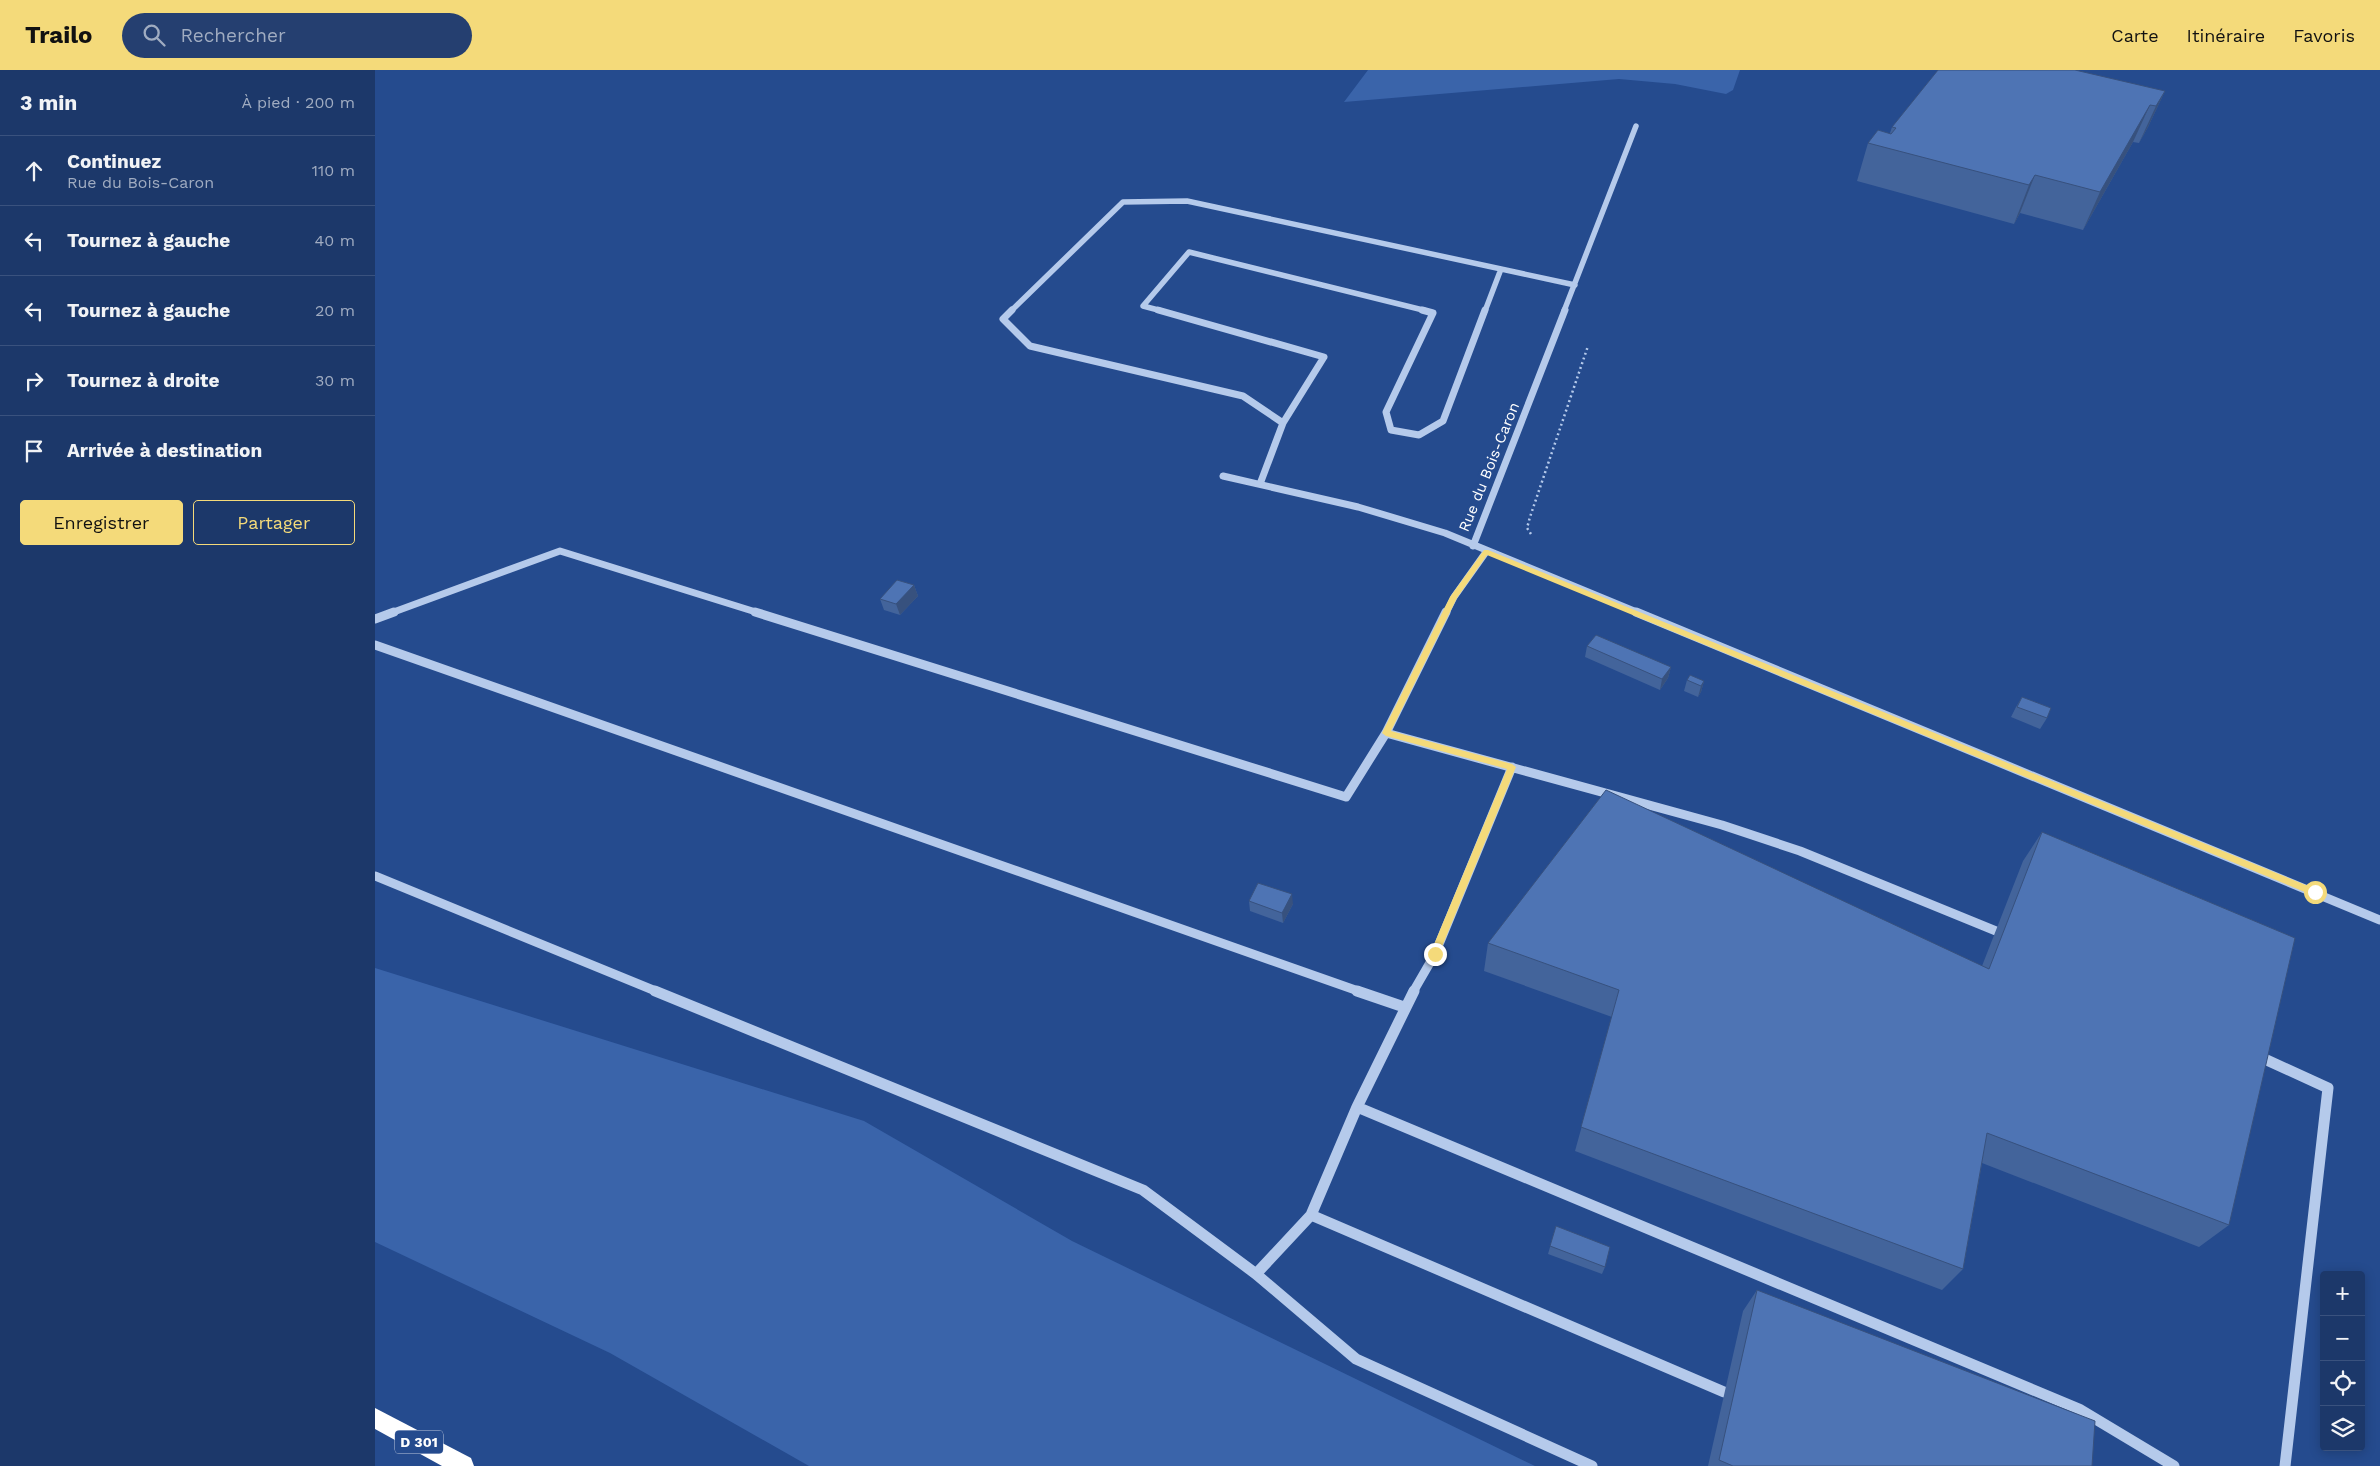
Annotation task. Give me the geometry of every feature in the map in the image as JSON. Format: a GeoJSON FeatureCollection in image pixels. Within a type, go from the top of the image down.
{"type":"FeatureCollection","features":[{"type":"Feature","properties":{"kind":"highway","name":"D 301"},"geometry":{"type":"LineString","coordinates":[[375,1418],[463,1466]]}},
{"type":"Feature","properties":{"kind":"street","name":"Rue du Bois-Caron"},"geometry":{"type":"LineString","coordinates":[[1636,126],[1473,546],[2380,920]]}},
{"type":"Feature","properties":{"kind":"street"},"geometry":{"type":"LineString","coordinates":[[1283,423],[1243,396],[1030,346],[1003,319],[1123,202],[1187,201],[1575,285]]}},
{"type":"Feature","properties":{"kind":"street"},"geometry":{"type":"LineString","coordinates":[[1260,484],[1283,423],[1324,357],[1143,306],[1189,252],[1433,313],[1386,412],[1391,430],[1419,435],[1443,421],[1501,269]]}},
{"type":"Feature","properties":{"kind":"street"},"geometry":{"type":"LineString","coordinates":[[1223,476],[1399,518],[1445,533],[1473,546]]}},
{"type":"Feature","properties":{"kind":"street"},"geometry":{"type":"LineString","coordinates":[[375,619],[561,550],[1346,797],[1386,733],[1454,597],[1486,552]]}},
{"type":"Feature","properties":{"kind":"street"},"geometry":{"type":"LineString","coordinates":[[375,645],[1404,1007]]}},
{"type":"Feature","properties":{"kind":"street"},"geometry":{"type":"LineString","coordinates":[[1386,733],[1723,825],[1800,851],[1996,931]]}},
{"type":"Feature","properties":{"kind":"street"},"geometry":{"type":"LineString","coordinates":[[1256,1274],[1311,1215],[1357,1107],[1404,1007],[1435,954],[1512,767]]}},
{"type":"Feature","properties":{"kind":"street"},"geometry":{"type":"LineString","coordinates":[[375,876],[1143,1190],[1256,1274],[1356,1359],[1592,1466]]}},
{"type":"Feature","properties":{"kind":"street"},"geometry":{"type":"LineString","coordinates":[[2285,1466],[2328,1088]]}},
{"type":"Feature","properties":{"kind":"street"},"geometry":{"type":"LineString","coordinates":[[1357,1107],[2079,1409],[2174,1466]]}},
{"type":"Feature","properties":{"kind":"street"},"geometry":{"type":"LineString","coordinates":[[1311,1215],[1724,1392]]}},
{"type":"Feature","properties":{"kind":"lane"},"geometry":{"type":"LineString","coordinates":[[2246,1051],[2328,1088]]}},
{"type":"Feature","properties":{"kind":"shaded area"},"geometry":{"type":"Polygon","coordinates":[[[1368,70],[1740,70],[1733,90],[1726,94],[1675,84],[1619,79],[1344,102],[1368,70]]]}},
{"type":"Feature","properties":{"kind":"shaded area"},"geometry":{"type":"Polygon","coordinates":[[[375,968],[864,1121],[1072,1241],[1535,1466],[809,1466],[610,1353],[375,1242],[375,968]]]}},
{"type":"Feature","properties":{"kind":"building"},"geometry":{"type":"Polygon","coordinates":[[[1938,70],[2075,70],[2165,91],[2156,106],[2150,105],[2100,192],[2035,175],[2029,185],[1868,143],[1878,130],[1891,134],[1896,128],[1892,127],[1938,70]]]}},
{"type":"Feature","properties":{"kind":"building"},"geometry":{"type":"Polygon","coordinates":[[[897,580],[914,585],[896,604],[880,599],[897,580]]]}},
{"type":"Feature","properties":{"kind":"building"},"geometry":{"type":"Polygon","coordinates":[[[1596,635],[1671,667],[1662,679],[1587,646],[1596,635]]]}},
{"type":"Feature","properties":{"kind":"building"},"geometry":{"type":"Polygon","coordinates":[[[1690,675],[1704,681],[1701,686],[1687,680],[1690,675]]]}},
{"type":"Feature","properties":{"kind":"building"},"geometry":{"type":"Polygon","coordinates":[[[2022,697],[2051,708],[2047,718],[2017,707],[2022,697]]]}},
{"type":"Feature","properties":{"kind":"building"},"geometry":{"type":"Polygon","coordinates":[[[1606,790],[1989,969],[2042,832],[2295,938],[2229,1225],[1987,1133],[1963,1269],[1581,1127],[1619,990],[1488,943],[1606,790]]]}},
{"type":"Feature","properties":{"kind":"building"},"geometry":{"type":"Polygon","coordinates":[[[1258,883],[1292,894],[1282,913],[1249,901],[1258,883]]]}},
{"type":"Feature","properties":{"kind":"building"},"geometry":{"type":"Polygon","coordinates":[[[1556,1226],[1610,1247],[1605,1267],[1550,1246],[1556,1226]]]}},
{"type":"Feature","properties":{"kind":"building"},"geometry":{"type":"Polygon","coordinates":[[[1757,1290],[2095,1421],[2092,1466],[1733,1466],[1719,1460],[1757,1290]]]}},
{"type":"Feature","properties":{"kind":"route"},"geometry":{"type":"LineString","coordinates":[[1435,954],[1512,767],[1386,733],[1454,597],[1486,552],[2315,892]]}}]}
